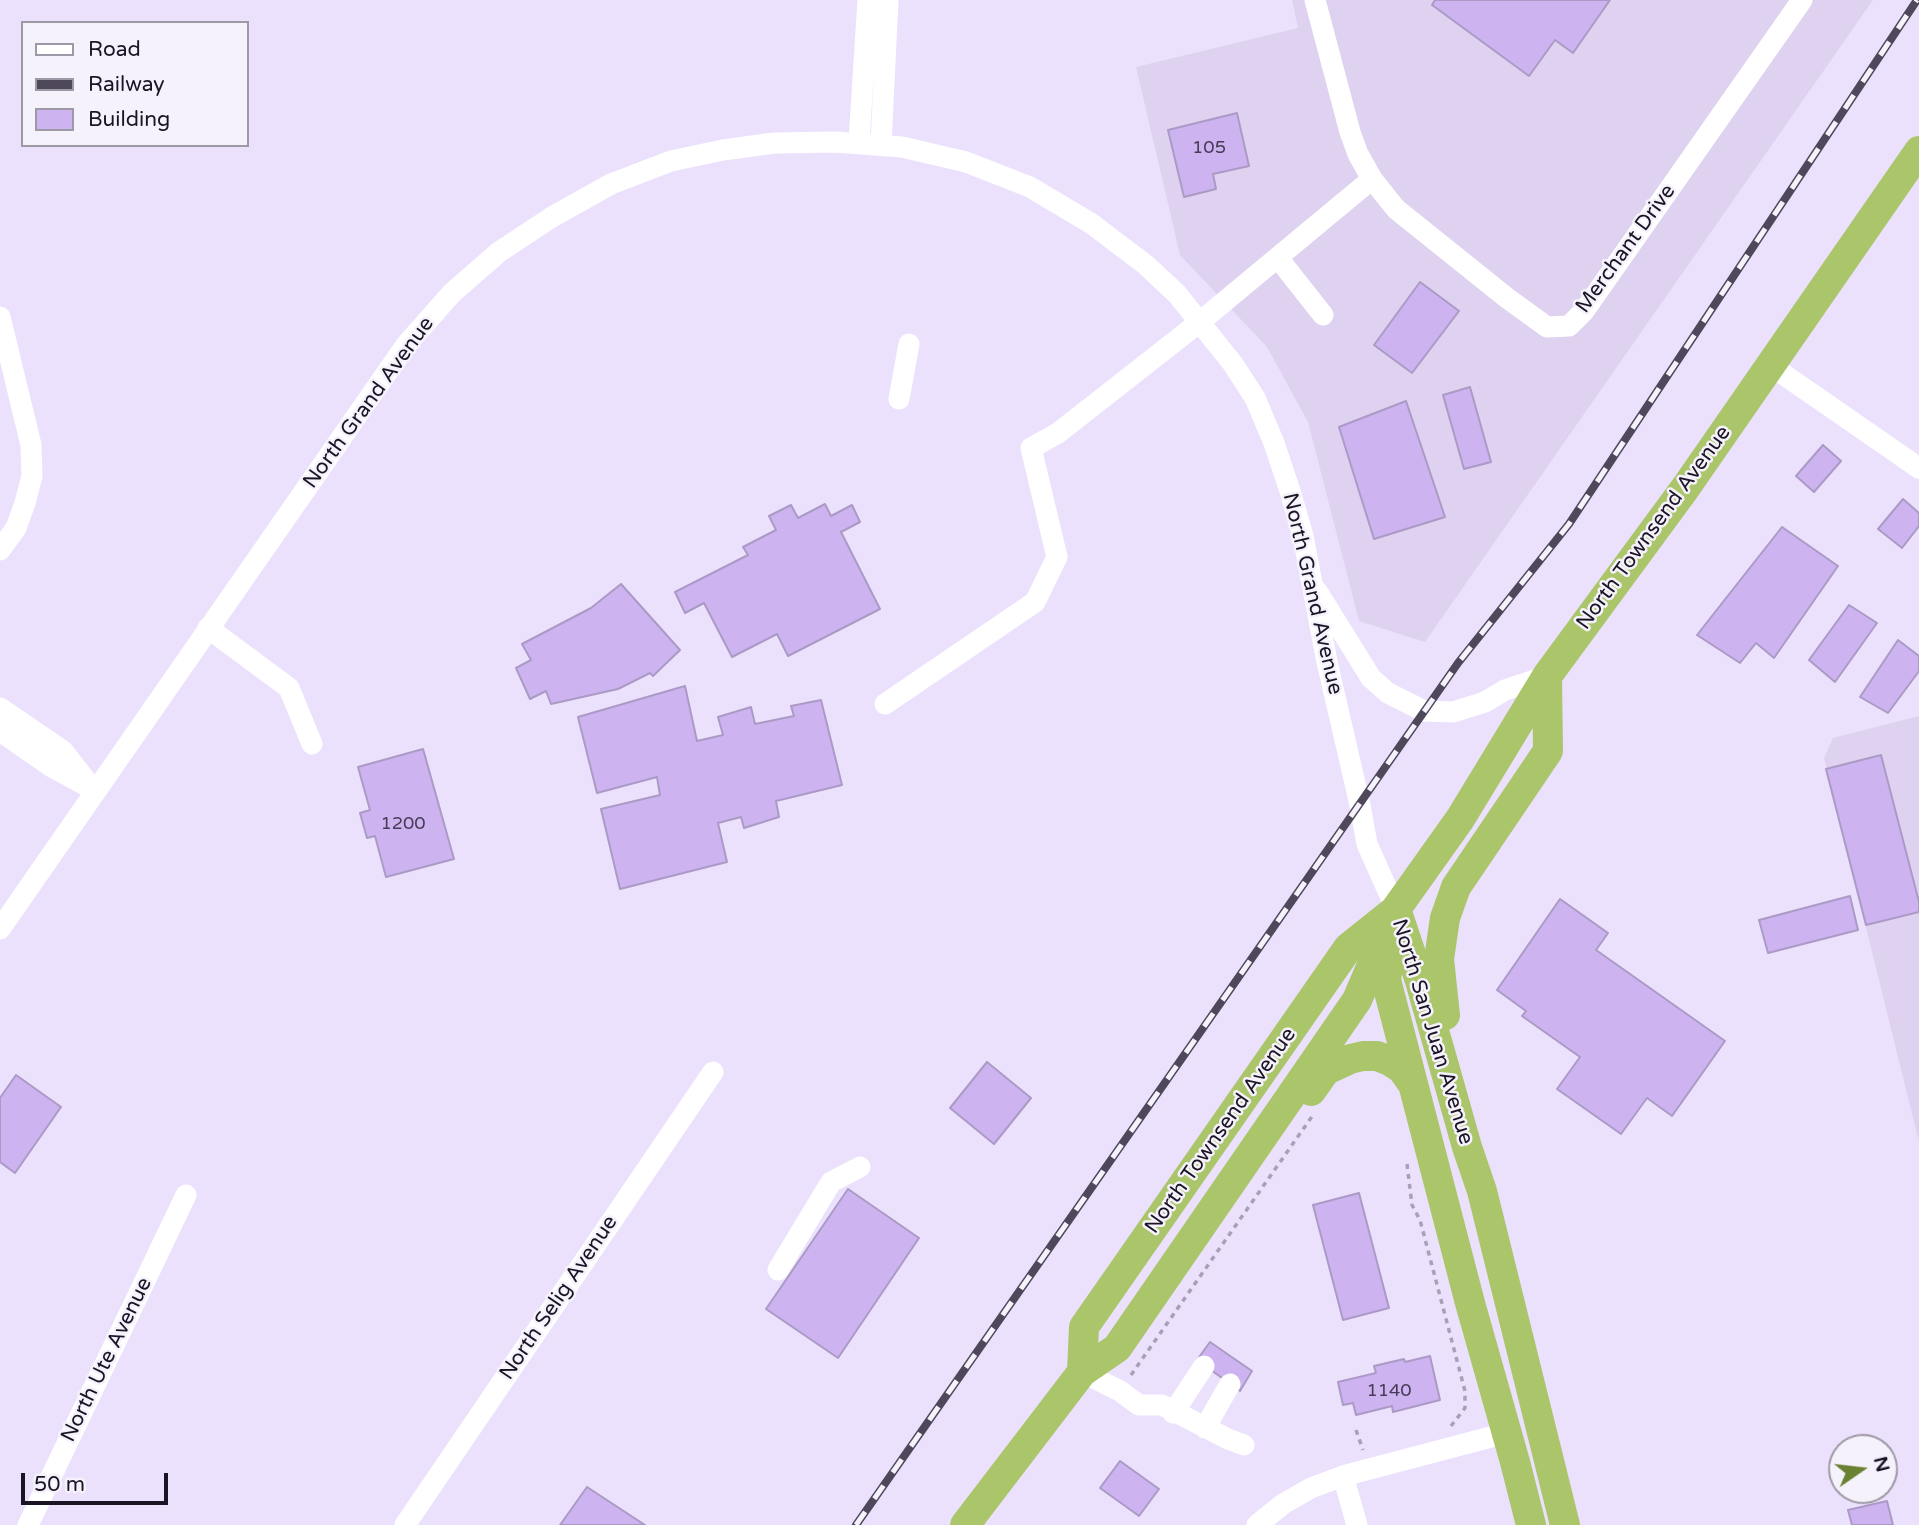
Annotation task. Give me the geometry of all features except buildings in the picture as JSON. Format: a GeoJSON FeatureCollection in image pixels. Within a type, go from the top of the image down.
{"type":"FeatureCollection","features":[{"type":"Feature","properties":{"kind":"highway","name":"North Townsend Avenue"},"geometry":{"type":"LineString","coordinates":[[965,1525],[1082,1372],[1117,1348],[1357,1000],[1395,909],[1460,818],[1547,676],[1686,487],[1919,152]]}},
{"type":"Feature","properties":{"kind":"highway"},"geometry":{"type":"LineString","coordinates":[[1482,1191],[1476,1144],[1440,984],[1439,959],[1444,918],[1456,887],[1548,751],[1547,676]]}},
{"type":"Feature","properties":{"kind":"highway","name":"North Townsend Avenue"},"geometry":{"type":"LineString","coordinates":[[1082,1372],[1084,1327],[1348,948],[1395,909]]}},
{"type":"Feature","properties":{"kind":"highway","name":"North San Juan Avenue"},"geometry":{"type":"LineString","coordinates":[[1395,909],[1386,980],[1469,1303],[1531,1525]]}},
{"type":"Feature","properties":{"kind":"highway","name":"North San Juan Avenue"},"geometry":{"type":"LineString","coordinates":[[1395,909],[1420,981],[1466,1147],[1482,1191],[1565,1525]]}},
{"type":"Feature","properties":{"kind":"highway"},"geometry":{"type":"LineString","coordinates":[[1209,1215],[1239,1198],[1326,1069],[1350,1059],[1377,1056],[1402,1069],[1412,1083]]}},
{"type":"Feature","properties":{"kind":"street"},"geometry":{"type":"LineString","coordinates":[[859,142],[868,0]]}},
{"type":"Feature","properties":{"kind":"street"},"geometry":{"type":"LineString","coordinates":[[881,144],[888,0]]}},
{"type":"Feature","properties":{"kind":"street","name":"Merchant Drive"},"geometry":{"type":"LineString","coordinates":[[1315,0],[1350,132],[1358,155],[1372,180],[1396,209],[1547,327],[1569,326],[1584,311],[1802,0]]}},
{"type":"Feature","properties":{"kind":"street","name":"North Grand Avenue"},"geometry":{"type":"LineString","coordinates":[[0,929],[406,345],[452,293],[499,252],[552,217],[611,184],[671,161],[774,143],[859,142],[902,147],[966,162],[1030,187],[1093,224],[1146,265],[1201,321],[1255,398],[1274,443],[1303,536],[1327,662],[1367,844],[1395,909]]}},
{"type":"Feature","properties":{"kind":"street"},"geometry":{"type":"LineString","coordinates":[[885,704],[1035,602],[1057,558],[1031,447],[1058,433],[1201,321],[1372,180]]}},
{"type":"Feature","properties":{"kind":"street"},"geometry":{"type":"LineString","coordinates":[[1278,258],[1322,315]]}},
{"type":"Feature","properties":{"kind":"street"},"geometry":{"type":"LineString","coordinates":[[0,317],[31,445],[32,476],[26,503],[16,528],[0,551]]}},
{"type":"Feature","properties":{"kind":"street"},"geometry":{"type":"LineString","coordinates":[[899,398],[909,344]]}},
{"type":"Feature","properties":{"kind":"street"},"geometry":{"type":"LineString","coordinates":[[1770,365],[1919,468]]}},
{"type":"Feature","properties":{"kind":"street"},"geometry":{"type":"LineString","coordinates":[[1312,583],[1371,678],[1388,693],[1424,711],[1453,712],[1485,702],[1505,690],[1547,676]]}},
{"type":"Feature","properties":{"kind":"street"},"geometry":{"type":"LineString","coordinates":[[208,628],[289,688],[312,744]]}},
{"type":"Feature","properties":{"kind":"street"},"geometry":{"type":"LineString","coordinates":[[0,708],[63,751],[94,791]]}},
{"type":"Feature","properties":{"kind":"street"},"geometry":{"type":"LineString","coordinates":[[0,731],[52,767],[94,791]]}},
{"type":"Feature","properties":{"kind":"street","name":"North Selig Avenue"},"geometry":{"type":"LineString","coordinates":[[405,1525],[713,1072]]}},
{"type":"Feature","properties":{"kind":"street"},"geometry":{"type":"LineString","coordinates":[[778,1270],[831,1182],[860,1167]]}},
{"type":"Feature","properties":{"kind":"street","name":"North Ute Avenue"},"geometry":{"type":"LineString","coordinates":[[28,1525],[186,1195]]}},
{"type":"Feature","properties":{"kind":"street"},"geometry":{"type":"LineString","coordinates":[[1469,1303],[1508,1293]]}},
{"type":"Feature","properties":{"kind":"street"},"geometry":{"type":"LineString","coordinates":[[1174,1413],[1204,1366]]}},
{"type":"Feature","properties":{"kind":"street"},"geometry":{"type":"LineString","coordinates":[[1082,1372],[1120,1391],[1139,1405],[1162,1405],[1244,1445]]}},
{"type":"Feature","properties":{"kind":"street"},"geometry":{"type":"LineString","coordinates":[[1205,1428],[1230,1384]]}},
{"type":"Feature","properties":{"kind":"street"},"geometry":{"type":"LineString","coordinates":[[1256,1525],[1283,1504],[1343,1476],[1506,1433]]}},
{"type":"Feature","properties":{"kind":"street"},"geometry":{"type":"LineString","coordinates":[[1343,1476],[1357,1525]]}},
{"type":"Feature","properties":{"kind":"path"},"geometry":{"type":"LineString","coordinates":[[1120,1391],[1318,1109]]}},
{"type":"Feature","properties":{"kind":"path"},"geometry":{"type":"LineString","coordinates":[[1405,1154],[1412,1205],[1420,1220],[1465,1391],[1465,1408],[1452,1425],[1445,1429]]}},
{"type":"Feature","properties":{"kind":"path"},"geometry":{"type":"LineString","coordinates":[[1356,1430],[1362,1450],[1365,1450]]}},
{"type":"Feature","properties":{"kind":"shaded area"},"geometry":{"type":"Polygon","coordinates":[[[1292,0],[1873,0],[1425,642],[1359,621],[1308,422],[1267,347],[1180,255],[1136,67],[1298,28],[1292,0]]]}},
{"type":"Feature","properties":{"kind":"shaded area"},"geometry":{"type":"Polygon","coordinates":[[[1919,716],[1919,1142],[1824,758],[1833,738],[1919,716]]]}},
{"type":"Feature","properties":{"kind":"railway"},"geometry":{"type":"LineString","coordinates":[[856,1525],[1458,663],[1569,524],[1917,0]]}}]}
